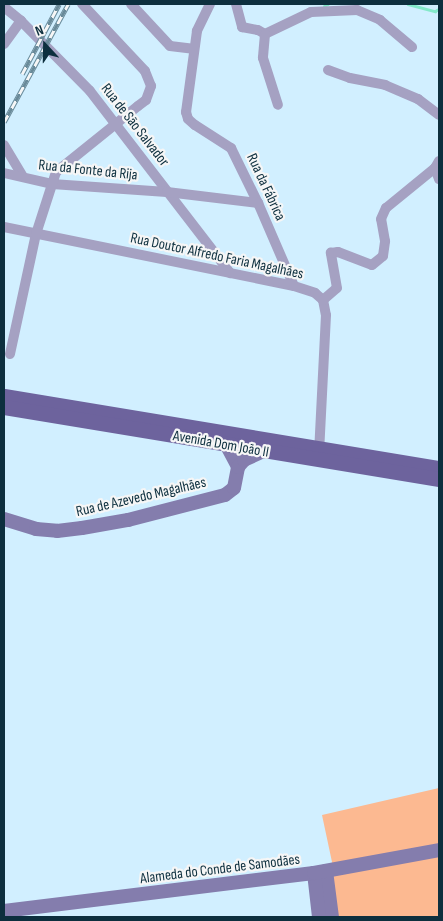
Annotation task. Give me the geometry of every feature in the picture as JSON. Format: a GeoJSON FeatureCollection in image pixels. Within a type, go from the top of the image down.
{"type":"FeatureCollection","features":[{"type":"Feature","properties":{"kind":"main road","name":"Avenida Dom João II"},"geometry":{"type":"LineString","coordinates":[[4,396],[319,454],[439,479]]}},
{"type":"Feature","properties":{"kind":"main road","name":"Avenida Dom João II"},"geometry":{"type":"LineString","coordinates":[[4,407],[263,451],[319,454],[439,468]]}},
{"type":"Feature","properties":{"kind":"street"},"geometry":{"type":"LineString","coordinates":[[10,354],[36,234],[56,172],[146,100],[151,86],[150,78],[82,4]]}},
{"type":"Feature","properties":{"kind":"street"},"geometry":{"type":"LineString","coordinates":[[131,4],[170,46],[193,49]]}},
{"type":"Feature","properties":{"kind":"street","name":"Rua da Fábrica"},"geometry":{"type":"LineString","coordinates":[[210,4],[197,31],[193,49],[186,112],[188,119],[232,148],[294,286]]}},
{"type":"Feature","properties":{"kind":"street"},"geometry":{"type":"LineString","coordinates":[[236,4],[242,28],[258,30],[265,34]]}},
{"type":"Feature","properties":{"kind":"street","name":"Rua de São Salvador"},"geometry":{"type":"LineString","coordinates":[[4,7],[22,21],[90,91],[230,273]]}},
{"type":"Feature","properties":{"kind":"street"},"geometry":{"type":"LineString","coordinates":[[265,34],[311,12],[356,10],[380,20],[412,47]]}},
{"type":"Feature","properties":{"kind":"street"},"geometry":{"type":"LineString","coordinates":[[4,44],[22,21]]}},
{"type":"Feature","properties":{"kind":"street"},"geometry":{"type":"LineString","coordinates":[[265,34],[264,58],[278,105]]}},
{"type":"Feature","properties":{"kind":"street"},"geometry":{"type":"LineString","coordinates":[[328,70],[350,78],[385,85],[418,99],[439,115]]}},
{"type":"Feature","properties":{"kind":"street"},"geometry":{"type":"LineString","coordinates":[[4,145],[23,177]]}},
{"type":"Feature","properties":{"kind":"street"},"geometry":{"type":"LineString","coordinates":[[437,164],[439,179]]}},
{"type":"Feature","properties":{"kind":"street"},"geometry":{"type":"LineString","coordinates":[[319,454],[326,315],[323,300],[337,288],[331,253],[338,252],[372,265],[383,256],[385,241],[382,219],[386,208],[437,164]]}},
{"type":"Feature","properties":{"kind":"street","name":"Rua da Fonte da Rija"},"geometry":{"type":"LineString","coordinates":[[4,173],[52,184],[167,192],[258,203]]}},
{"type":"Feature","properties":{"kind":"street","name":"Rua Doutor Alfredo Faria Magalhães"},"geometry":{"type":"LineString","coordinates":[[4,227],[294,286],[315,293],[323,300]]}},
{"type":"Feature","properties":{"kind":"street"},"geometry":{"type":"LineString","coordinates":[[226,444],[238,468],[244,460],[263,451]]}},
{"type":"Feature","properties":{"kind":"street","name":"Rua de Azevedo Magalhães"},"geometry":{"type":"LineString","coordinates":[[4,519],[36,529],[57,531],[128,520],[230,493],[234,488],[238,468]]}},
{"type":"Feature","properties":{"kind":"street","name":"Alameda do Conde de Samodães"},"geometry":{"type":"LineString","coordinates":[[4,911],[320,872],[439,850]]}},
{"type":"Feature","properties":{"kind":"street"},"geometry":{"type":"LineString","coordinates":[[319,917],[320,872]]}},
{"type":"Feature","properties":{"kind":"street"},"geometry":{"type":"LineString","coordinates":[[320,872],[332,917]]}},
{"type":"Feature","properties":{"kind":"shaded area"},"geometry":{"type":"Polygon","coordinates":[[[439,788],[439,917],[331,917],[325,886],[332,862],[322,815],[439,788]]]}},
{"type":"Feature","properties":{"kind":"waterway"},"geometry":{"type":"LineString","coordinates":[[324,6],[328,4]]}},
{"type":"Feature","properties":{"kind":"waterway"},"geometry":{"type":"LineString","coordinates":[[408,4],[435,11],[439,9]]}},
{"type":"Feature","properties":{"kind":"railway"},"geometry":{"type":"LineString","coordinates":[[22,74],[59,4]]}},
{"type":"Feature","properties":{"kind":"railway"},"geometry":{"type":"LineString","coordinates":[[4,122],[68,4]]}}]}
